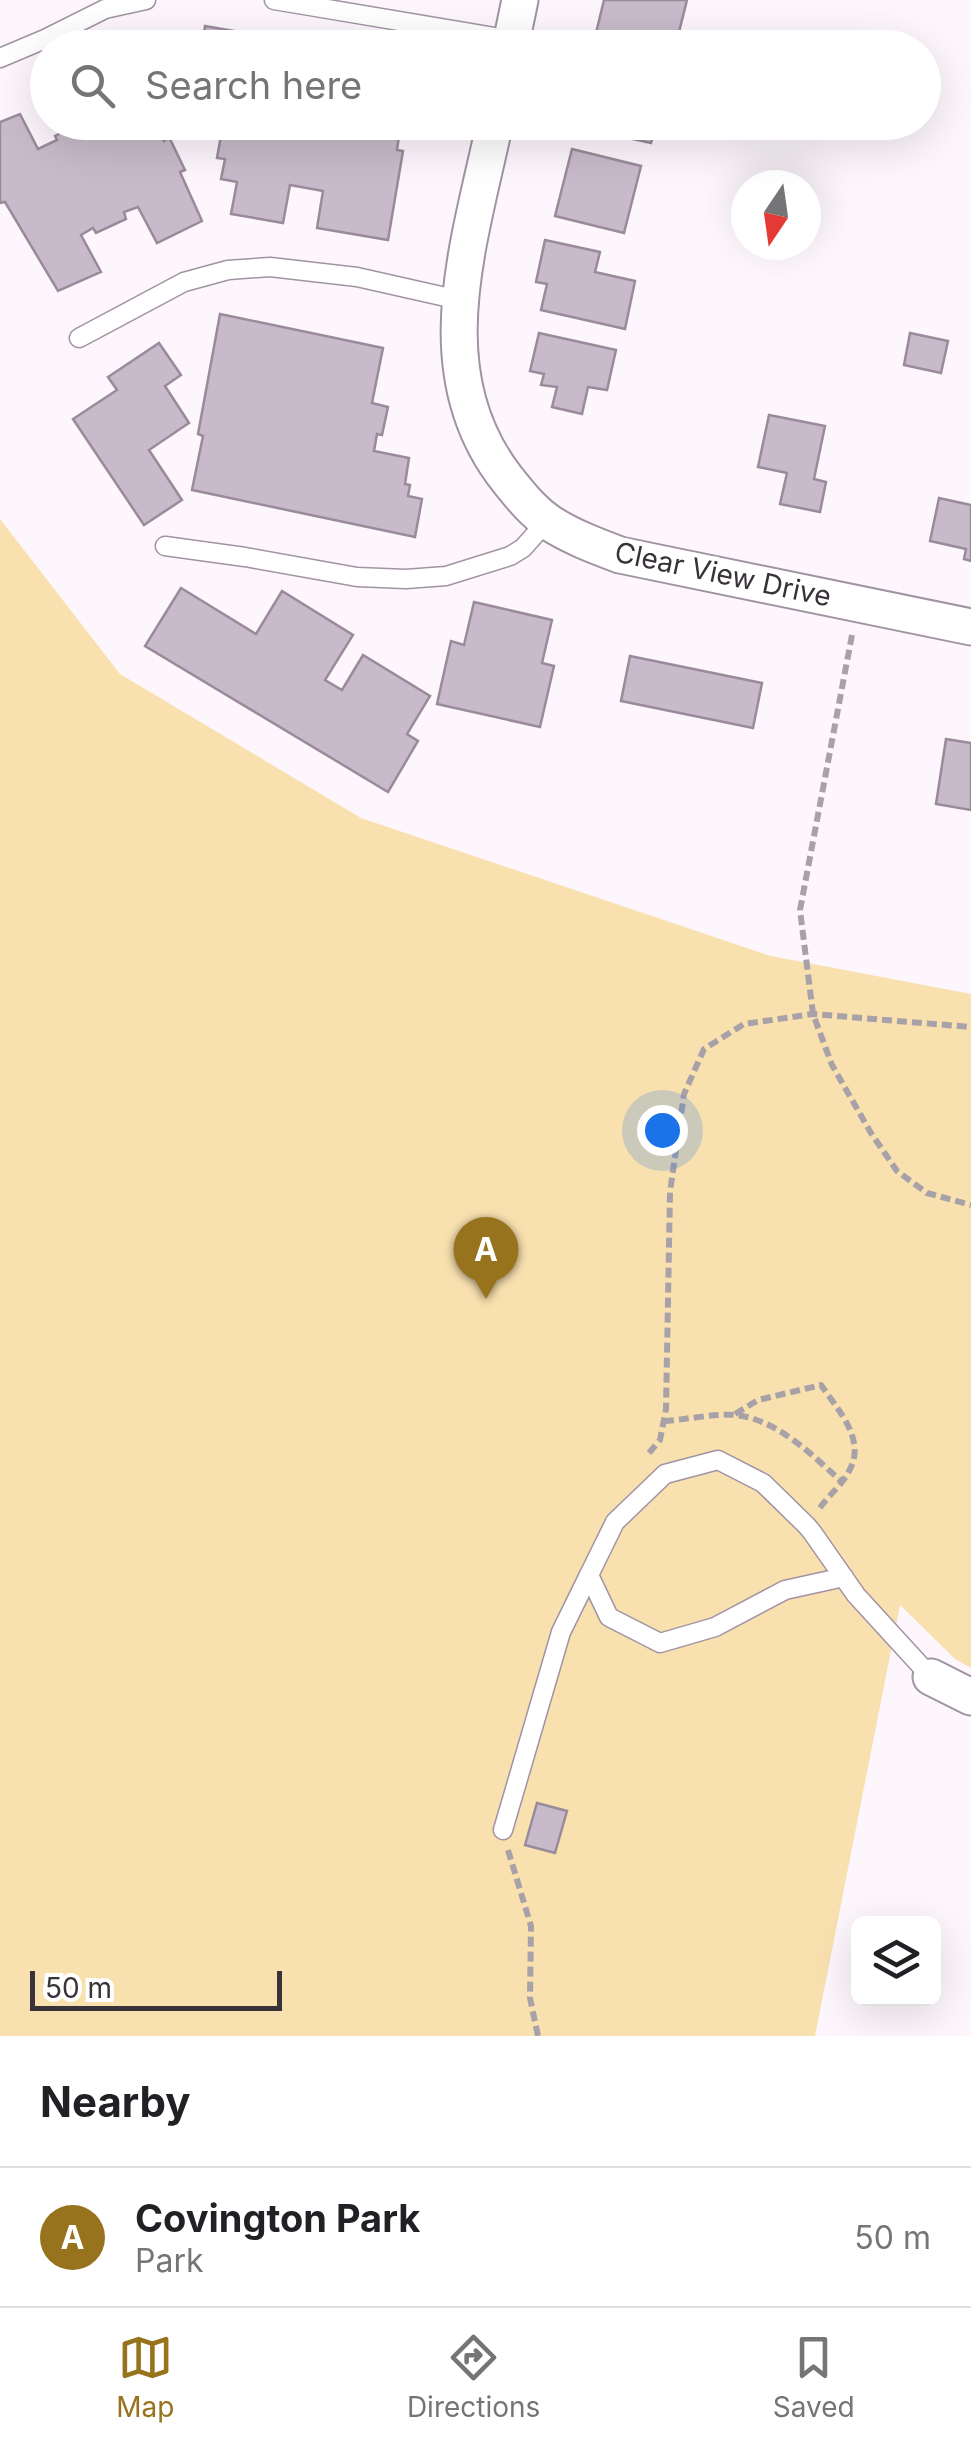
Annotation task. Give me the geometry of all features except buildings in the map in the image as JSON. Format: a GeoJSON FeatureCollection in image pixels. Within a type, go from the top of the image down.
{"type":"FeatureCollection","features":[{"type":"Feature","properties":{"kind":"street"},"geometry":{"type":"LineString","coordinates":[[514,30],[520,0]]}},
{"type":"Feature","properties":{"kind":"street","name":"Clear View Drive"},"geometry":{"type":"LineString","coordinates":[[491,140],[460,300],[460,372],[474,419],[495,463],[529,506],[572,536],[620,555],[971,628]]}},
{"type":"Feature","properties":{"kind":"street"},"geometry":{"type":"LineString","coordinates":[[931,1677],[971,1698]]}},
{"type":"Feature","properties":{"kind":"lane"},"geometry":{"type":"LineString","coordinates":[[64,30],[105,10],[146,0]]}},
{"type":"Feature","properties":{"kind":"lane"},"geometry":{"type":"LineString","coordinates":[[274,0],[436,30]]}},
{"type":"Feature","properties":{"kind":"lane"},"geometry":{"type":"LineString","coordinates":[[0,58],[30,45]]}},
{"type":"Feature","properties":{"kind":"lane"},"geometry":{"type":"LineString","coordinates":[[78,338],[184,282],[228,270],[270,267],[357,277],[460,300]]}},
{"type":"Feature","properties":{"kind":"lane"},"geometry":{"type":"LineString","coordinates":[[165,546],[358,577],[406,580],[446,576],[510,556],[547,520]]}},
{"type":"Feature","properties":{"kind":"lane"},"geometry":{"type":"LineString","coordinates":[[504,1836],[562,1632],[615,1522],[665,1474],[718,1460],[764,1483],[807,1526],[856,1595],[931,1677]]}},
{"type":"Feature","properties":{"kind":"lane"},"geometry":{"type":"LineString","coordinates":[[589,1576],[608,1617],[660,1643],[716,1628],[784,1590],[844,1577]]}},
{"type":"Feature","properties":{"kind":"path"},"geometry":{"type":"LineString","coordinates":[[858,604],[800,910],[813,1014],[832,1064],[897,1171],[928,1193],[971,1205]]}},
{"type":"Feature","properties":{"kind":"path"},"geometry":{"type":"LineString","coordinates":[[639,1465],[660,1440],[664,1422],[670,1192],[684,1094],[704,1049],[744,1024],[813,1014],[971,1026]]}},
{"type":"Feature","properties":{"kind":"path"},"geometry":{"type":"LineString","coordinates":[[735,1414],[758,1400],[821,1385],[845,1420],[856,1442],[855,1457],[849,1473],[807,1526]]}},
{"type":"Feature","properties":{"kind":"path"},"geometry":{"type":"LineString","coordinates":[[664,1422],[735,1414],[765,1424],[802,1446],[842,1481]]}},
{"type":"Feature","properties":{"kind":"path"},"geometry":{"type":"LineString","coordinates":[[504,1836],[531,1926],[530,1998],[538,2036]]}},
{"type":"Feature","properties":{"kind":"shaded area"},"geometry":{"type":"Polygon","coordinates":[[[0,519],[120,674],[361,818],[771,956],[971,994],[971,1668],[955,1659],[900,1605],[815,2036],[0,2036],[0,519]]]}},
{"type":"Feature","properties":{"kind":"place","name":"Covington Park"},"geometry":{"type":"Point","coordinates":[486,1299]}}]}
